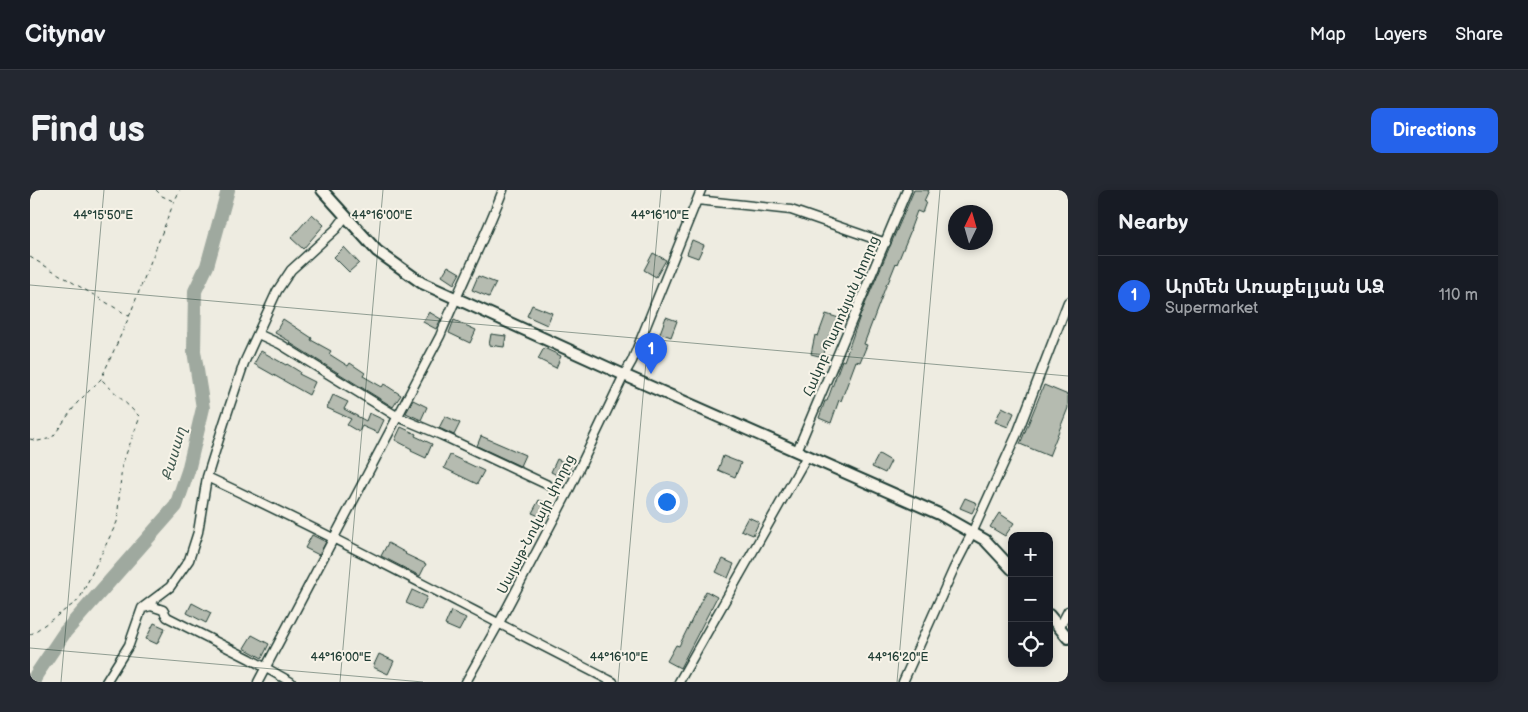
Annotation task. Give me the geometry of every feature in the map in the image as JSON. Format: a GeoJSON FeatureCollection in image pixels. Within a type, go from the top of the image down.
{"type":"FeatureCollection","features":[{"type":"Feature","properties":{"kind":"main road"},"geometry":{"type":"LineString","coordinates":[[322,190],[377,251],[399,268],[422,282],[624,375],[939,514],[984,540],[1008,565]]}},
{"type":"Feature","properties":{"kind":"main road"},"geometry":{"type":"LineString","coordinates":[[1053,620],[1068,638]]}},
{"type":"Feature","properties":{"kind":"street"},"geometry":{"type":"LineString","coordinates":[[258,682],[440,336],[503,190]]}},
{"type":"Feature","properties":{"kind":"street","name":"Սայաթ-Նովայի փողոց"},"geometry":{"type":"LineString","coordinates":[[466,682],[567,494],[632,361],[701,190]]}},
{"type":"Feature","properties":{"kind":"street","name":"Հակոբ Պարոնյան փողոց"},"geometry":{"type":"LineString","coordinates":[[679,682],[802,454],[907,190]]}},
{"type":"Feature","properties":{"kind":"street"},"geometry":{"type":"LineString","coordinates":[[697,200],[791,210],[886,243]]}},
{"type":"Feature","properties":{"kind":"street"},"geometry":{"type":"LineString","coordinates":[[106,682],[129,645],[142,608],[170,587],[189,560],[198,532],[207,477],[244,363],[278,291],[291,270],[336,229],[345,217]]}},
{"type":"Feature","properties":{"kind":"street"},"geometry":{"type":"LineString","coordinates":[[902,682],[1018,434],[1068,302]]}},
{"type":"Feature","properties":{"kind":"street"},"geometry":{"type":"LineString","coordinates":[[258,334],[280,344],[398,417],[567,494]]}},
{"type":"Feature","properties":{"kind":"street"},"geometry":{"type":"LineString","coordinates":[[207,477],[614,682]]}},
{"type":"Feature","properties":{"kind":"street"},"geometry":{"type":"LineString","coordinates":[[142,608],[151,606],[163,610],[167,617],[291,682]]}},
{"type":"Feature","properties":{"kind":"street"},"geometry":{"type":"LineString","coordinates":[[1059,628],[1068,612]]}},
{"type":"Feature","properties":{"kind":"path"},"geometry":{"type":"LineString","coordinates":[[156,190],[162,196],[174,202]]}},
{"type":"Feature","properties":{"kind":"path"},"geometry":{"type":"LineString","coordinates":[[30,439],[38,441],[52,438],[76,403],[101,379],[129,317],[180,190]]}},
{"type":"Feature","properties":{"kind":"path"},"geometry":{"type":"LineString","coordinates":[[30,257],[129,317]]}},
{"type":"Feature","properties":{"kind":"path"},"geometry":{"type":"LineString","coordinates":[[30,635],[79,600],[117,522],[122,465],[140,417],[101,379]]}},
{"type":"Feature","properties":{"kind":"building"},"geometry":{"type":"Polygon","coordinates":[[[914,190],[929,190],[924,201],[926,202],[922,213],[917,211],[864,344],[867,345],[860,362],[856,361],[831,423],[819,418],[825,401],[827,401],[842,360],[844,361],[860,316],[914,190]]]}},
{"type":"Feature","properties":{"kind":"building"},"geometry":{"type":"Polygon","coordinates":[[[312,214],[324,225],[303,249],[291,238],[312,214]]]}},
{"type":"Feature","properties":{"kind":"building"},"geometry":{"type":"Polygon","coordinates":[[[692,240],[704,245],[698,258],[687,254],[692,240]]]}},
{"type":"Feature","properties":{"kind":"building"},"geometry":{"type":"Polygon","coordinates":[[[344,247],[359,263],[349,272],[334,257],[344,247]]]}},
{"type":"Feature","properties":{"kind":"building"},"geometry":{"type":"Polygon","coordinates":[[[653,253],[666,260],[656,277],[644,270],[653,253]]]}},
{"type":"Feature","properties":{"kind":"building"},"geometry":{"type":"Polygon","coordinates":[[[448,266],[460,273],[454,284],[442,276],[448,266]]]}},
{"type":"Feature","properties":{"kind":"building"},"geometry":{"type":"Polygon","coordinates":[[[478,276],[496,283],[489,297],[472,290],[478,276]]]}},
{"type":"Feature","properties":{"kind":"building"},"geometry":{"type":"Polygon","coordinates":[[[532,305],[552,313],[547,325],[527,316],[532,305]]]}},
{"type":"Feature","properties":{"kind":"building"},"geometry":{"type":"Polygon","coordinates":[[[429,312],[441,319],[436,329],[423,322],[429,312]]]}},
{"type":"Feature","properties":{"kind":"building"},"geometry":{"type":"Polygon","coordinates":[[[826,314],[839,318],[832,336],[829,335],[823,357],[811,354],[815,335],[818,336],[826,314]]]}},
{"type":"Feature","properties":{"kind":"building"},"geometry":{"type":"Polygon","coordinates":[[[666,317],[677,321],[671,337],[660,333],[666,317]]]}},
{"type":"Feature","properties":{"kind":"building"},"geometry":{"type":"Polygon","coordinates":[[[283,319],[312,338],[311,340],[331,351],[329,354],[348,366],[350,363],[365,373],[363,376],[382,387],[384,384],[401,395],[393,407],[275,333],[283,319]]]}},
{"type":"Feature","properties":{"kind":"building"},"geometry":{"type":"Polygon","coordinates":[[[454,320],[476,330],[470,343],[449,333],[454,320]]]}},
{"type":"Feature","properties":{"kind":"building"},"geometry":{"type":"Polygon","coordinates":[[[491,334],[506,336],[504,347],[489,345],[491,334]]]}},
{"type":"Feature","properties":{"kind":"building"},"geometry":{"type":"Polygon","coordinates":[[[544,348],[561,356],[556,368],[538,359],[544,348]]]}},
{"type":"Feature","properties":{"kind":"building"},"geometry":{"type":"Polygon","coordinates":[[[261,351],[287,364],[300,372],[299,374],[315,382],[309,395],[254,364],[261,351]]]}},
{"type":"Feature","properties":{"kind":"building"},"geometry":{"type":"Polygon","coordinates":[[[1044,385],[1068,395],[1068,408],[1049,456],[1020,444],[1044,385]]]}},
{"type":"Feature","properties":{"kind":"building"},"geometry":{"type":"Polygon","coordinates":[[[333,395],[348,402],[344,409],[366,421],[369,413],[384,420],[378,433],[362,426],[359,432],[347,425],[351,419],[327,408],[333,395]]]}},
{"type":"Feature","properties":{"kind":"building"},"geometry":{"type":"Polygon","coordinates":[[[413,400],[427,407],[421,420],[406,413],[413,400]]]}},
{"type":"Feature","properties":{"kind":"building"},"geometry":{"type":"Polygon","coordinates":[[[1002,407],[1014,413],[1008,427],[995,422],[1002,407]]]}},
{"type":"Feature","properties":{"kind":"building"},"geometry":{"type":"Polygon","coordinates":[[[445,416],[460,423],[454,435],[439,428],[445,416]]]}},
{"type":"Feature","properties":{"kind":"building"},"geometry":{"type":"Polygon","coordinates":[[[401,427],[432,444],[426,458],[395,440],[401,427]]]}},
{"type":"Feature","properties":{"kind":"building"},"geometry":{"type":"Polygon","coordinates":[[[481,436],[525,455],[520,466],[477,446],[481,436]]]}},
{"type":"Feature","properties":{"kind":"building"},"geometry":{"type":"Polygon","coordinates":[[[879,454],[891,461],[885,473],[872,467],[879,454]]]}},
{"type":"Feature","properties":{"kind":"building"},"geometry":{"type":"Polygon","coordinates":[[[450,455],[484,471],[477,484],[444,468],[450,455]]]}},
{"type":"Feature","properties":{"kind":"building"},"geometry":{"type":"Polygon","coordinates":[[[723,456],[741,463],[735,477],[718,470],[723,456]]]}},
{"type":"Feature","properties":{"kind":"building"},"geometry":{"type":"Polygon","coordinates":[[[557,459],[571,466],[565,479],[551,472],[557,459]]]}},
{"type":"Feature","properties":{"kind":"building"},"geometry":{"type":"Polygon","coordinates":[[[965,498],[977,503],[972,513],[960,508],[965,498]]]}},
{"type":"Feature","properties":{"kind":"building"},"geometry":{"type":"Polygon","coordinates":[[[539,500],[550,505],[544,518],[532,513],[539,500]]]}},
{"type":"Feature","properties":{"kind":"building"},"geometry":{"type":"Polygon","coordinates":[[[999,513],[1014,523],[1005,536],[990,527],[999,513]]]}},
{"type":"Feature","properties":{"kind":"building"},"geometry":{"type":"Polygon","coordinates":[[[748,517],[759,522],[753,535],[741,530],[748,517]]]}},
{"type":"Feature","properties":{"kind":"building"},"geometry":{"type":"Polygon","coordinates":[[[312,535],[326,542],[319,555],[305,548],[312,535]]]}},
{"type":"Feature","properties":{"kind":"building"},"geometry":{"type":"Polygon","coordinates":[[[388,543],[426,564],[420,576],[381,556],[388,543]]]}},
{"type":"Feature","properties":{"kind":"building"},"geometry":{"type":"Polygon","coordinates":[[[723,559],[734,564],[728,578],[716,572],[723,559]]]}},
{"type":"Feature","properties":{"kind":"building"},"geometry":{"type":"Polygon","coordinates":[[[412,590],[427,597],[421,610],[406,603],[412,590]]]}},
{"type":"Feature","properties":{"kind":"building"},"geometry":{"type":"Polygon","coordinates":[[[706,591],[717,597],[680,668],[667,661],[676,645],[679,646],[706,591]]]}},
{"type":"Feature","properties":{"kind":"building"},"geometry":{"type":"Polygon","coordinates":[[[192,603],[211,613],[206,623],[187,613],[192,603]]]}},
{"type":"Feature","properties":{"kind":"building"},"geometry":{"type":"Polygon","coordinates":[[[451,611],[466,618],[459,631],[445,625],[451,611]]]}},
{"type":"Feature","properties":{"kind":"building"},"geometry":{"type":"Polygon","coordinates":[[[154,623],[165,628],[157,644],[146,639],[154,623]]]}},
{"type":"Feature","properties":{"kind":"building"},"geometry":{"type":"Polygon","coordinates":[[[252,635],[269,644],[262,658],[244,648],[252,635]]]}},
{"type":"Feature","properties":{"kind":"building"},"geometry":{"type":"Polygon","coordinates":[[[379,654],[394,661],[388,674],[373,667],[379,654]]]}},
{"type":"Feature","properties":{"kind":"waterway","name":"Քասաղ"},"geometry":{"type":"LineString","coordinates":[[34,682],[36,675],[65,632],[176,506],[188,471],[203,408],[194,351],[195,291],[207,266],[228,190]]}},
{"type":"Feature","properties":{"kind":"place","name":"Արմեն Առաքելյան ԱՁ"},"geometry":{"type":"Point","coordinates":[651,374]}}]}
